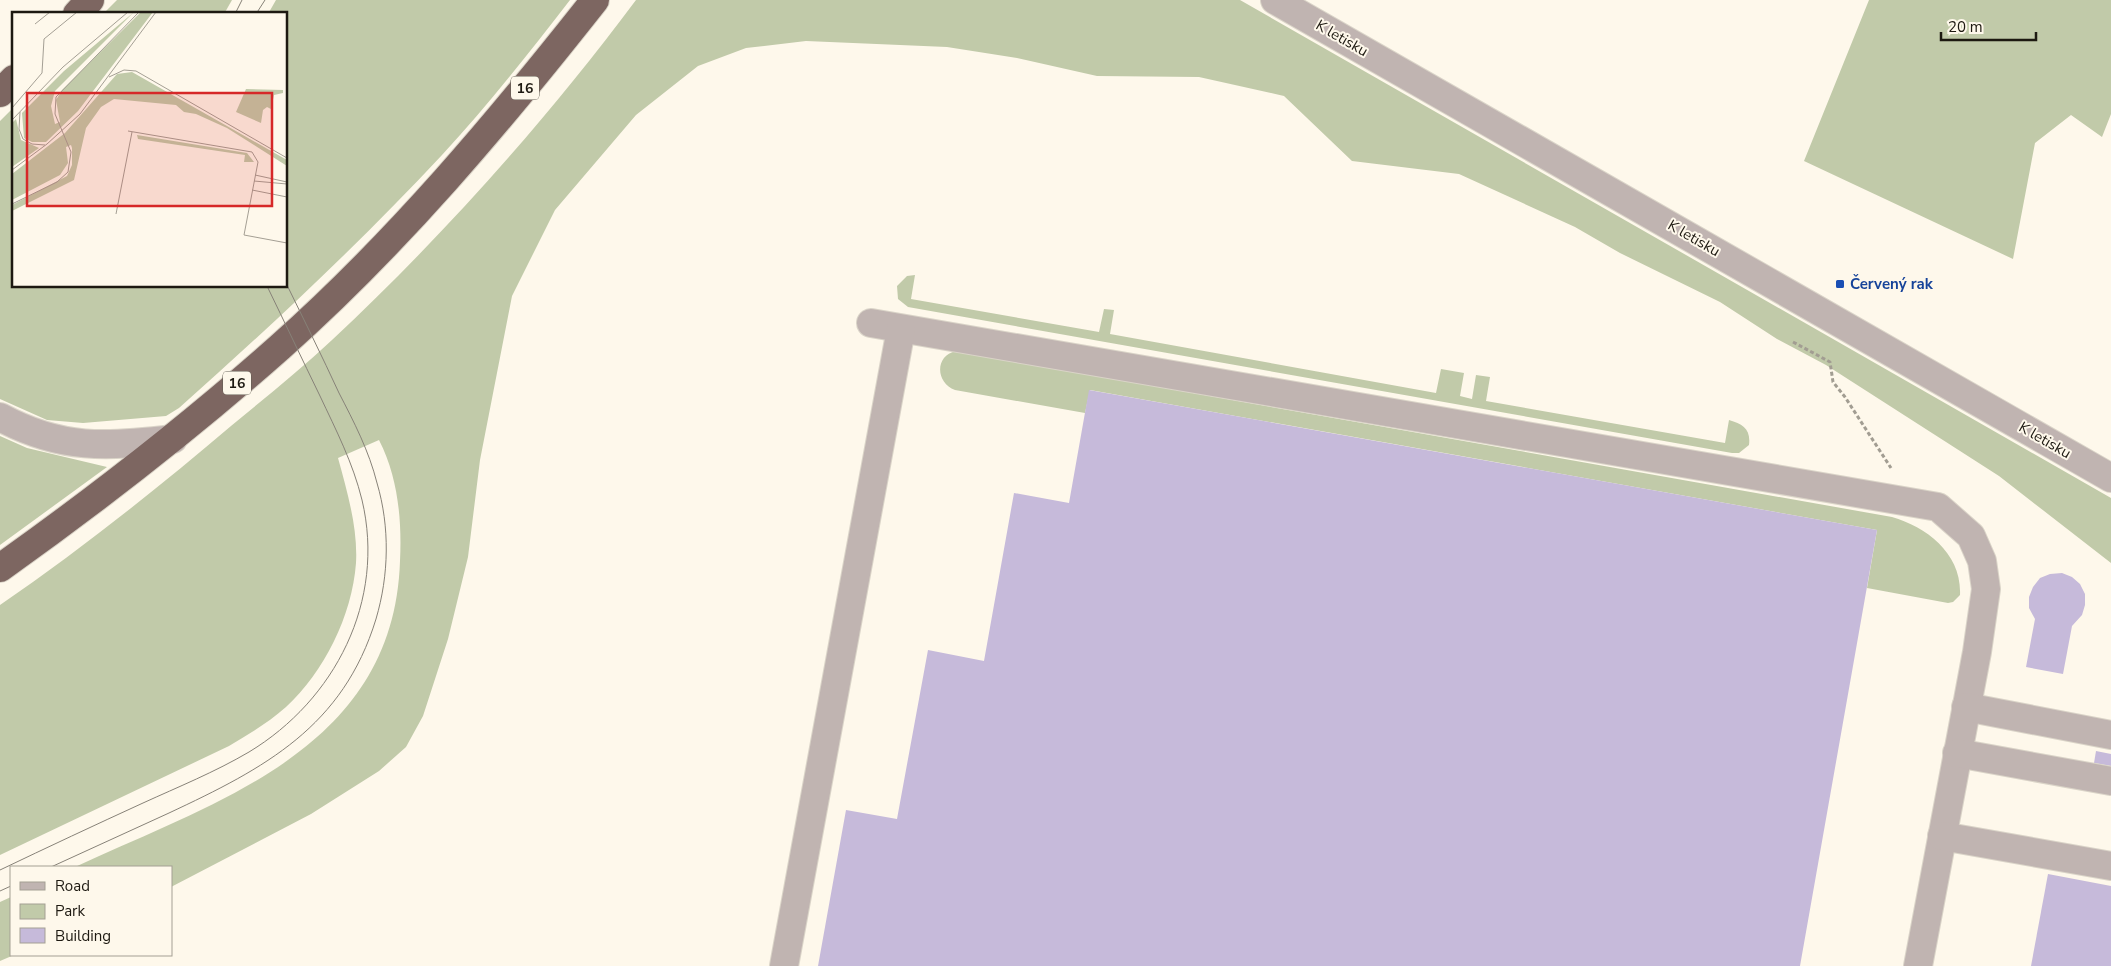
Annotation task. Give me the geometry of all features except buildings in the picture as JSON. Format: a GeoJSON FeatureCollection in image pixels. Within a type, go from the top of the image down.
{"type":"FeatureCollection","features":[{"type":"Feature","properties":{"kind":"highway"},"geometry":{"type":"LineString","coordinates":[[79,12],[90,0]]}},
{"type":"Feature","properties":{"kind":"highway","name":"16"},"geometry":{"type":"LineString","coordinates":[[0,568],[79,512],[172,439],[281,346],[363,266],[453,173],[535,76],[595,0]]}},
{"type":"Feature","properties":{"kind":"highway"},"geometry":{"type":"LineString","coordinates":[[0,94],[12,81]]}},
{"type":"Feature","properties":{"kind":"street","name":"K letisku"},"geometry":{"type":"LineString","coordinates":[[1275,0],[2111,478]]}},
{"type":"Feature","properties":{"kind":"street"},"geometry":{"type":"LineString","coordinates":[[871,323],[1938,507],[1971,536],[1982,562],[1986,589],[1978,652],[1957,753],[1918,966]]}},
{"type":"Feature","properties":{"kind":"street"},"geometry":{"type":"LineString","coordinates":[[784,966],[901,329]]}},
{"type":"Feature","properties":{"kind":"street"},"geometry":{"type":"LineString","coordinates":[[0,417],[46,436],[99,446],[172,439]]}},
{"type":"Feature","properties":{"kind":"street"},"geometry":{"type":"LineString","coordinates":[[1966,707],[2111,735]]}},
{"type":"Feature","properties":{"kind":"street"},"geometry":{"type":"LineString","coordinates":[[1957,753],[2111,780]]}},
{"type":"Feature","properties":{"kind":"street"},"geometry":{"type":"LineString","coordinates":[[1942,836],[2111,866]]}},
{"type":"Feature","properties":{"kind":"green space"},"geometry":{"type":"Polygon","coordinates":[[[117,0],[232,0],[225,12],[105,12],[117,0]]]}},
{"type":"Feature","properties":{"kind":"green space"},"geometry":{"type":"Polygon","coordinates":[[[276,0],[570,0],[459,136],[411,188],[314,284],[179,408],[166,416],[83,423],[47,420],[0,399],[0,121],[12,109],[12,288],[288,288],[288,12],[269,12],[276,0]]]}},
{"type":"Feature","properties":{"kind":"green space"},"geometry":{"type":"Polygon","coordinates":[[[636,0],[1240,0],[2111,498],[2111,563],[1999,476],[1826,365],[1777,339],[1720,302],[1620,253],[1575,227],[1459,174],[1352,161],[1284,96],[1199,77],[1097,76],[1017,58],[947,47],[806,41],[746,48],[698,66],[636,115],[555,210],[512,296],[480,460],[468,557],[448,639],[423,716],[406,747],[379,771],[311,814],[172,886],[172,866],[77,866],[185,818],[239,791],[288,760],[332,723],[367,679],[390,625],[400,561],[399,514],[395,484],[379,440],[338,458],[351,510],[355,536],[356,563],[353,583],[349,603],[334,642],[324,660],[300,693],[272,718],[229,746],[0,855],[0,605],[89,541],[146,496],[282,384],[332,340],[414,260],[492,177],[566,90],[636,0]]]}},
{"type":"Feature","properties":{"kind":"green space"},"geometry":{"type":"Polygon","coordinates":[[[1869,0],[2111,0],[2111,114],[2102,137],[2071,115],[2035,143],[2013,259],[1804,161],[1869,0]]]}},
{"type":"Feature","properties":{"kind":"green space"},"geometry":{"type":"Polygon","coordinates":[[[915,275],[911,299],[1099,332],[1104,309],[1114,310],[1110,334],[1436,393],[1441,369],[1464,373],[1460,396],[1472,399],[1476,375],[1490,377],[1486,401],[1725,443],[1729,420],[1745,428],[1749,435],[1749,445],[1739,453],[1732,453],[908,307],[898,299],[897,286],[907,276],[915,275]]]}},
{"type":"Feature","properties":{"kind":"green space"},"geometry":{"type":"Polygon","coordinates":[[[956,351],[1892,517],[1918,528],[1940,544],[1949,555],[1955,567],[1959,580],[1960,595],[1953,602],[1948,603],[1867,588],[1877,530],[1090,390],[1085,413],[955,390],[944,382],[940,370],[944,358],[956,351]]]}},
{"type":"Feature","properties":{"kind":"green space"},"geometry":{"type":"Polygon","coordinates":[[[0,436],[27,448],[107,467],[0,545],[0,436]]]}},
{"type":"Feature","properties":{"kind":"green space"},"geometry":{"type":"Polygon","coordinates":[[[10,897],[10,956],[12,956],[0,961],[0,902],[10,897]]]}},
{"type":"Feature","properties":{"kind":"tram line"},"geometry":{"type":"LineString","coordinates":[[236,12],[242,0]]}},
{"type":"Feature","properties":{"kind":"tram line"},"geometry":{"type":"LineString","coordinates":[[257,12],[265,0]]}},
{"type":"Feature","properties":{"kind":"tram line"},"geometry":{"type":"LineString","coordinates":[[53,866],[204,796],[268,760],[296,740],[321,716],[343,689],[362,656],[376,619],[383,585],[386,534],[381,500],[374,471],[361,437],[288,287]]}},
{"type":"Feature","properties":{"kind":"tram line"},"geometry":{"type":"LineString","coordinates":[[0,870],[210,773],[249,752],[280,730],[306,705],[329,676],[347,644],[359,610],[367,575],[368,538],[362,500],[344,447],[268,288]]}},
{"type":"Feature","properties":{"kind":"tram line"},"geometry":{"type":"LineString","coordinates":[[0,891],[10,886]]}},
{"type":"Feature","properties":{"kind":"place","name":"Červený rak"},"geometry":{"type":"Point","coordinates":[1840,284]}}]}
